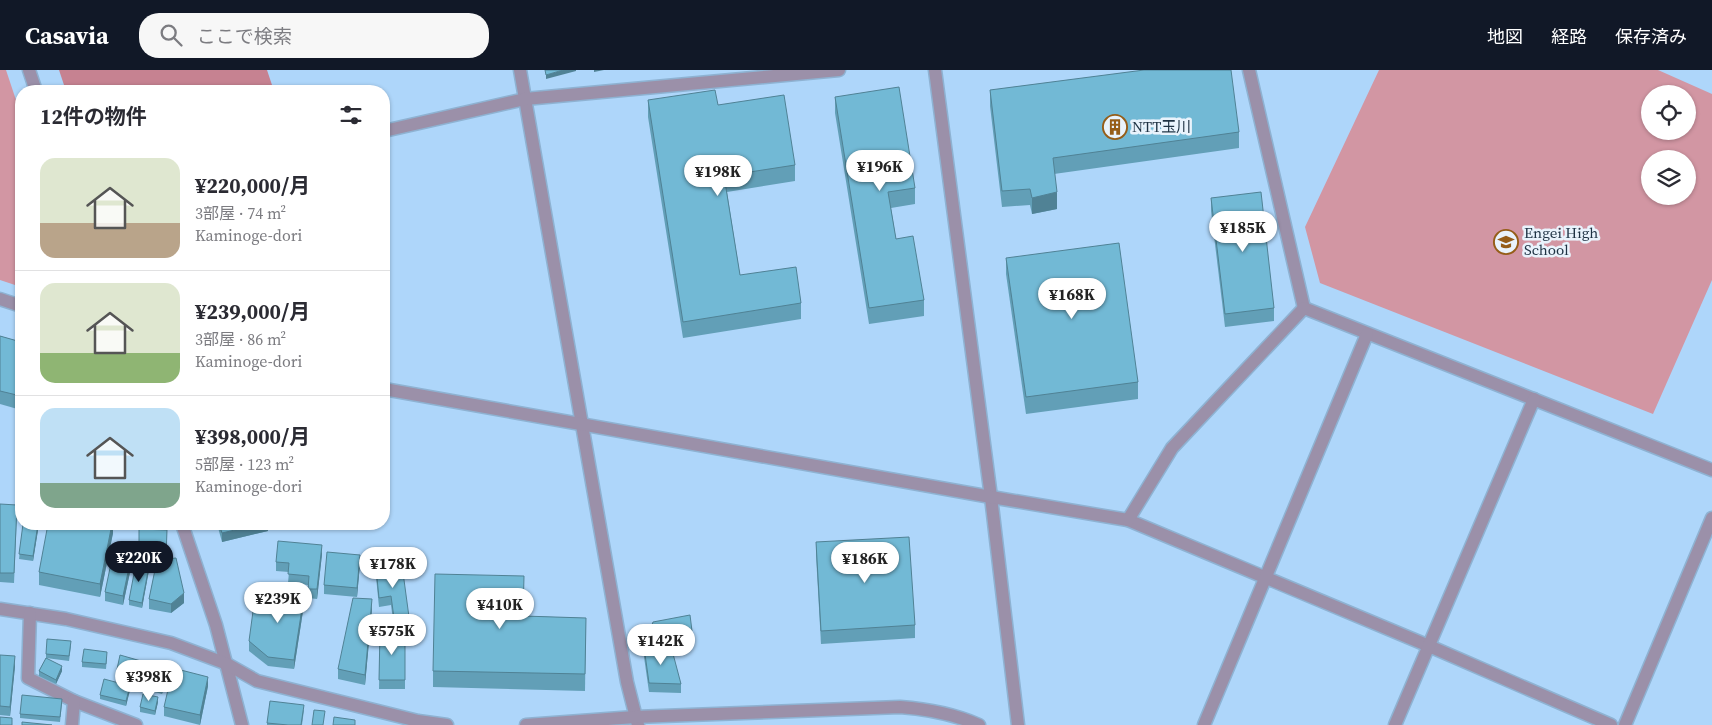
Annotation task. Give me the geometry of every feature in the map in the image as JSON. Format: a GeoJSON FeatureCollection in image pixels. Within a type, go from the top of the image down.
{"type":"FeatureCollection","features":[{"type":"Feature","properties":{"kind":"street"},"geometry":{"type":"LineString","coordinates":[[29,70],[34,85]]}},
{"type":"Feature","properties":{"kind":"street"},"geometry":{"type":"LineString","coordinates":[[520,70],[625,672],[637,721]]}},
{"type":"Feature","properties":{"kind":"street"},"geometry":{"type":"LineString","coordinates":[[390,130],[525,98],[839,70]]}},
{"type":"Feature","properties":{"kind":"street"},"geometry":{"type":"LineString","coordinates":[[934,70],[991,497],[1018,725]]}},
{"type":"Feature","properties":{"kind":"street"},"geometry":{"type":"LineString","coordinates":[[1249,70],[1304,308]]}},
{"type":"Feature","properties":{"kind":"street"},"geometry":{"type":"LineString","coordinates":[[0,299],[15,304]]}},
{"type":"Feature","properties":{"kind":"street"},"geometry":{"type":"LineString","coordinates":[[1128,520],[1172,448],[1304,308]]}},
{"type":"Feature","properties":{"kind":"street"},"geometry":{"type":"LineString","coordinates":[[1304,308],[1712,470]]}},
{"type":"Feature","properties":{"kind":"street"},"geometry":{"type":"LineString","coordinates":[[1204,725],[1367,334]]}},
{"type":"Feature","properties":{"kind":"street"},"geometry":{"type":"LineString","coordinates":[[390,390],[1128,520],[1217,556],[1611,725]]}},
{"type":"Feature","properties":{"kind":"street"},"geometry":{"type":"LineString","coordinates":[[1395,725],[1534,399]]}},
{"type":"Feature","properties":{"kind":"street"},"geometry":{"type":"LineString","coordinates":[[1625,725],[1712,518]]}},
{"type":"Feature","properties":{"kind":"street"},"geometry":{"type":"LineString","coordinates":[[184,530],[216,626],[242,725]]}},
{"type":"Feature","properties":{"kind":"street"},"geometry":{"type":"LineString","coordinates":[[0,609],[101,627],[171,643],[227,664],[257,681],[418,722],[447,725]]}},
{"type":"Feature","properties":{"kind":"street"},"geometry":{"type":"LineString","coordinates":[[30,613],[28,678],[74,701],[136,725]]}},
{"type":"Feature","properties":{"kind":"street"},"geometry":{"type":"LineString","coordinates":[[72,725],[74,701]]}},
{"type":"Feature","properties":{"kind":"street"},"geometry":{"type":"LineString","coordinates":[[526,725],[900,707],[932,710],[979,725]]}},
{"type":"Feature","properties":{"kind":"shaded area"},"geometry":{"type":"Polygon","coordinates":[[[0,70],[6,70],[15,97],[15,285],[0,280],[0,70]]]}},
{"type":"Feature","properties":{"kind":"shaded area"},"geometry":{"type":"Polygon","coordinates":[[[59,70],[267,70],[272,85],[64,85],[59,70]]]}},
{"type":"Feature","properties":{"kind":"shaded area","name":"Engei High School"},"geometry":{"type":"Polygon","coordinates":[[[1379,70],[1658,70],[1692,85],[1641,85],[1641,140],[1696,140],[1696,87],[1712,94],[1712,280],[1653,414],[1320,283],[1305,227],[1379,70]]]}},
{"type":"Feature","properties":{"kind":"building"},"geometry":{"type":"Polygon","coordinates":[[[545,70],[563,70],[546,75],[545,70]]]}},
{"type":"Feature","properties":{"kind":"building","name":"NTT玉川"},"geometry":{"type":"Polygon","coordinates":[[[1144,70],[1231,70],[1239,132],[1053,158],[1057,192],[1032,198],[1030,189],[1002,191],[990,90],[1144,70]]]}},
{"type":"Feature","properties":{"kind":"building"},"geometry":{"type":"Polygon","coordinates":[[[899,87],[915,188],[888,192],[896,239],[913,236],[924,300],[869,308],[835,97],[899,87]]]}},
{"type":"Feature","properties":{"kind":"building"},"geometry":{"type":"Polygon","coordinates":[[[715,90],[718,105],[784,95],[795,165],[724,176],[740,275],[796,267],[801,303],[683,322],[648,100],[715,90]]]}},
{"type":"Feature","properties":{"kind":"building"},"geometry":{"type":"Polygon","coordinates":[[[1261,192],[1274,308],[1225,314],[1211,198],[1261,192]]]}},
{"type":"Feature","properties":{"kind":"building"},"geometry":{"type":"Polygon","coordinates":[[[1119,243],[1138,382],[1026,397],[1006,258],[1119,243]]]}},
{"type":"Feature","properties":{"kind":"building"},"geometry":{"type":"Polygon","coordinates":[[[0,336],[15,340],[15,395],[0,391],[0,336]]]}},
{"type":"Feature","properties":{"kind":"building"},"geometry":{"type":"Polygon","coordinates":[[[0,504],[15,505],[14,573],[0,573],[0,504]]]}},
{"type":"Feature","properties":{"kind":"building"},"geometry":{"type":"Polygon","coordinates":[[[22,530],[37,530],[33,556],[19,554],[22,530]]]}},
{"type":"Feature","properties":{"kind":"building"},"geometry":{"type":"Polygon","coordinates":[[[47,530],[111,530],[100,584],[39,572],[47,530]]]}},
{"type":"Feature","properties":{"kind":"building"},"geometry":{"type":"Polygon","coordinates":[[[139,530],[167,530],[166,557],[139,556],[139,530]]]}},
{"type":"Feature","properties":{"kind":"building"},"geometry":{"type":"Polygon","coordinates":[[[221,530],[235,530],[222,533],[221,530]]]}},
{"type":"Feature","properties":{"kind":"building"},"geometry":{"type":"Polygon","coordinates":[[[909,537],[915,625],[821,631],[816,542],[909,537]]]}},
{"type":"Feature","properties":{"kind":"building"},"geometry":{"type":"Polygon","coordinates":[[[278,541],[322,545],[317,589],[308,589],[309,576],[288,574],[289,563],[276,562],[278,541]]]}},
{"type":"Feature","properties":{"kind":"building"},"geometry":{"type":"Polygon","coordinates":[[[114,549],[132,553],[123,596],[105,592],[114,549]]]}},
{"type":"Feature","properties":{"kind":"building"},"geometry":{"type":"Polygon","coordinates":[[[327,552],[360,555],[357,588],[324,585],[327,552]]]}},
{"type":"Feature","properties":{"kind":"building"},"geometry":{"type":"Polygon","coordinates":[[[176,558],[184,593],[171,604],[149,599],[157,560],[176,558]]]}},
{"type":"Feature","properties":{"kind":"building"},"geometry":{"type":"Polygon","coordinates":[[[136,563],[149,566],[142,603],[129,600],[136,563]]]}},
{"type":"Feature","properties":{"kind":"building"},"geometry":{"type":"Polygon","coordinates":[[[402,565],[409,617],[394,618],[391,596],[379,598],[376,568],[402,565]]]}},
{"type":"Feature","properties":{"kind":"building"},"geometry":{"type":"Polygon","coordinates":[[[435,574],[524,576],[523,616],[586,618],[585,674],[433,671],[435,574]]]}},
{"type":"Feature","properties":{"kind":"building"},"geometry":{"type":"Polygon","coordinates":[[[280,585],[305,589],[294,660],[268,657],[249,641],[254,604],[276,607],[280,585]]]}},
{"type":"Feature","properties":{"kind":"building"},"geometry":{"type":"Polygon","coordinates":[[[353,598],[372,599],[365,675],[338,669],[353,598]]]}},
{"type":"Feature","properties":{"kind":"building"},"geometry":{"type":"Polygon","coordinates":[[[690,615],[692,631],[647,638],[653,622],[690,615]]]}},
{"type":"Feature","properties":{"kind":"building"},"geometry":{"type":"Polygon","coordinates":[[[380,631],[405,631],[405,680],[379,680],[380,631]]]}},
{"type":"Feature","properties":{"kind":"building"},"geometry":{"type":"Polygon","coordinates":[[[47,639],[71,641],[69,656],[46,654],[47,639]]]}},
{"type":"Feature","properties":{"kind":"building"},"geometry":{"type":"Polygon","coordinates":[[[644,647],[672,650],[681,684],[649,683],[644,647]]]}},
{"type":"Feature","properties":{"kind":"building"},"geometry":{"type":"Polygon","coordinates":[[[84,649],[107,652],[106,664],[82,662],[84,649]]]}},
{"type":"Feature","properties":{"kind":"building"},"geometry":{"type":"Polygon","coordinates":[[[0,655],[15,656],[10,707],[0,706],[0,655]]]}},
{"type":"Feature","properties":{"kind":"building"},"geometry":{"type":"Polygon","coordinates":[[[120,655],[141,661],[136,680],[116,674],[120,655]]]}},
{"type":"Feature","properties":{"kind":"building"},"geometry":{"type":"Polygon","coordinates":[[[46,658],[62,666],[56,680],[39,671],[46,658]]]}},
{"type":"Feature","properties":{"kind":"building"},"geometry":{"type":"Polygon","coordinates":[[[152,666],[167,669],[162,689],[147,686],[152,666]]]}},
{"type":"Feature","properties":{"kind":"building"},"geometry":{"type":"Polygon","coordinates":[[[173,668],[208,677],[200,715],[164,707],[173,668]]]}},
{"type":"Feature","properties":{"kind":"building"},"geometry":{"type":"Polygon","coordinates":[[[104,679],[130,686],[126,701],[100,695],[104,679]]]}},
{"type":"Feature","properties":{"kind":"building"},"geometry":{"type":"Polygon","coordinates":[[[143,694],[158,697],[155,711],[140,707],[143,694]]]}},
{"type":"Feature","properties":{"kind":"building"},"geometry":{"type":"Polygon","coordinates":[[[22,695],[62,699],[60,717],[20,714],[22,695]]]}},
{"type":"Feature","properties":{"kind":"building"},"geometry":{"type":"Polygon","coordinates":[[[270,701],[304,705],[301,725],[267,723],[270,701]]]}},
{"type":"Feature","properties":{"kind":"building"},"geometry":{"type":"Polygon","coordinates":[[[314,710],[325,711],[323,725],[312,725],[314,710]]]}},
{"type":"Feature","properties":{"kind":"building"},"geometry":{"type":"Polygon","coordinates":[[[0,717],[12,718],[12,725],[0,725],[0,717]]]}},
{"type":"Feature","properties":{"kind":"building"},"geometry":{"type":"Polygon","coordinates":[[[334,717],[355,720],[355,725],[333,725],[334,717]]]}},
{"type":"Feature","properties":{"kind":"building"},"geometry":{"type":"Polygon","coordinates":[[[22,722],[52,725],[22,725],[22,722]]]}},
{"type":"Feature","properties":{"kind":"place","name":"NTT玉川"},"geometry":{"type":"Point","coordinates":[1115,127]}},
{"type":"Feature","properties":{"kind":"place","name":"Engei High School"},"geometry":{"type":"Point","coordinates":[1506,242]}}]}
